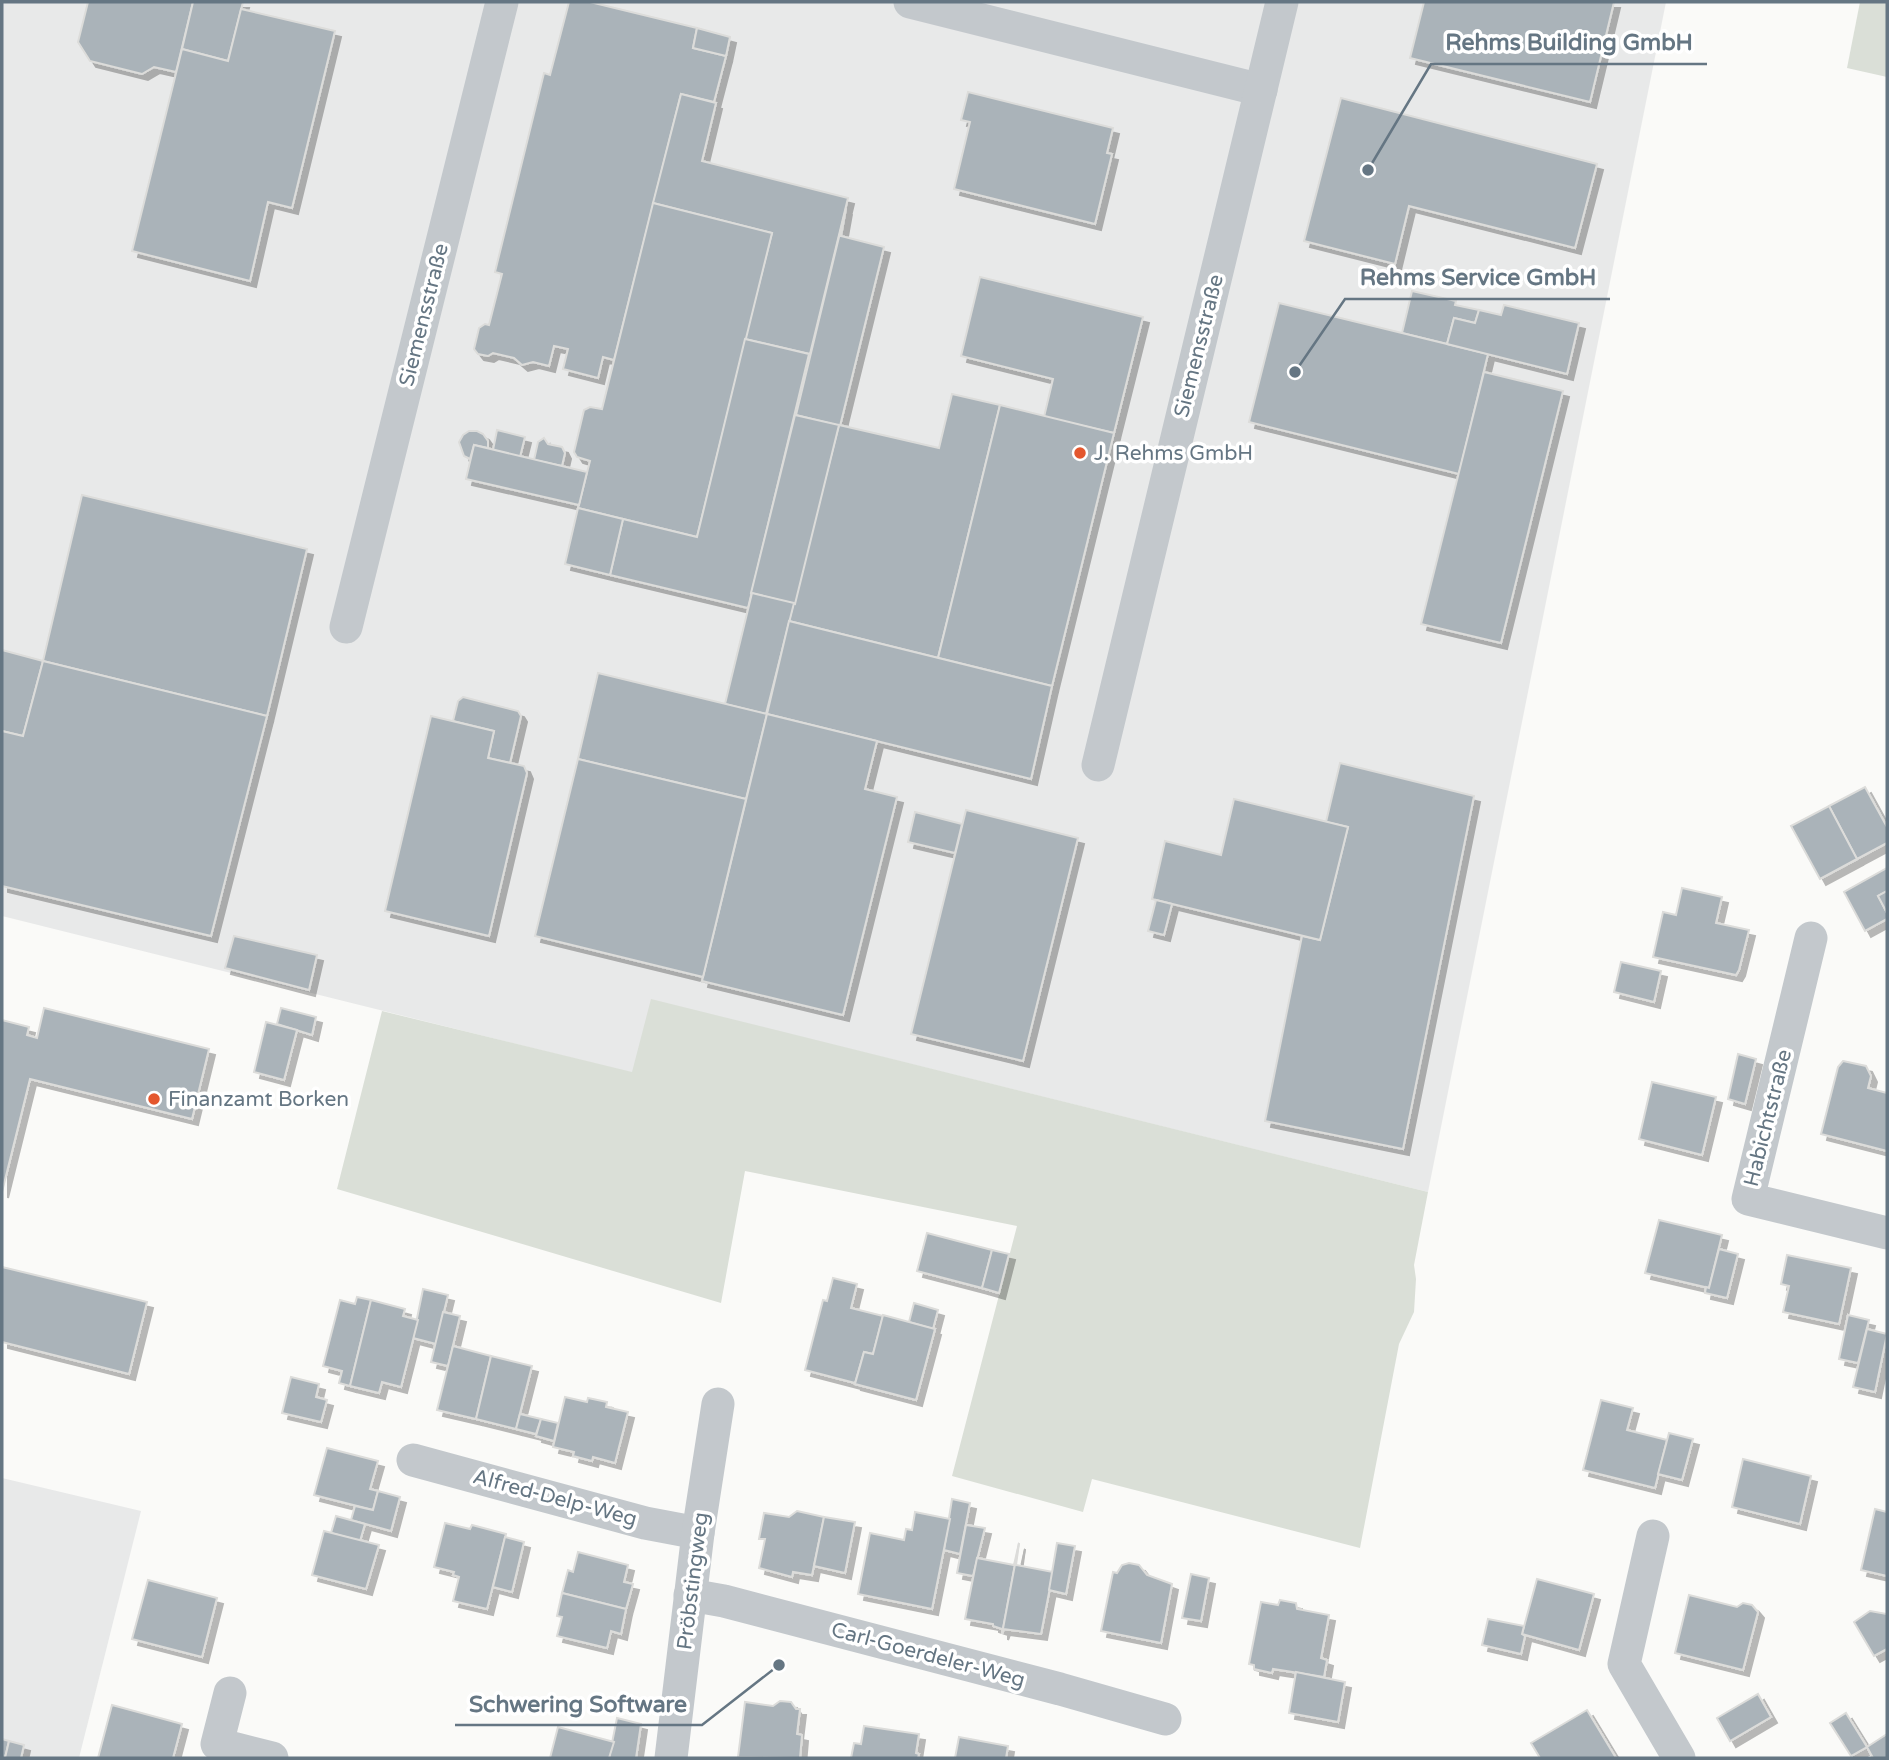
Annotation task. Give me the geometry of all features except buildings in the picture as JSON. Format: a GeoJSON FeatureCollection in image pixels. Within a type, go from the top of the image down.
{"type":"FeatureCollection","features":[{"type":"Feature","properties":{"kind":"street","name":"Siemensstraße"},"geometry":{"type":"LineString","coordinates":[[346,628],[502,2]]}},
{"type":"Feature","properties":{"kind":"street"},"geometry":{"type":"LineString","coordinates":[[910,2],[1261,90]]}},
{"type":"Feature","properties":{"kind":"street","name":"Siemensstraße"},"geometry":{"type":"LineString","coordinates":[[1098,765],[1282,2]]}},
{"type":"Feature","properties":{"kind":"street","name":"Habichtstraße"},"geometry":{"type":"LineString","coordinates":[[1811,938],[1748,1199],[1887,1233]]}},
{"type":"Feature","properties":{"kind":"street","name":"Pröbstingweg"},"geometry":{"type":"LineString","coordinates":[[671,1758],[698,1533],[718,1404]]}},
{"type":"Feature","properties":{"kind":"street","name":"Alfred-Delp-Weg"},"geometry":{"type":"LineString","coordinates":[[413,1460],[645,1523],[698,1533]]}},
{"type":"Feature","properties":{"kind":"street"},"geometry":{"type":"LineString","coordinates":[[1653,1536],[1624,1664],[1679,1758]]}},
{"type":"Feature","properties":{"kind":"street","name":"Carl-Goerdeler-Weg"},"geometry":{"type":"LineString","coordinates":[[690,1595],[778,1615],[1165,1719]]}},
{"type":"Feature","properties":{"kind":"street"},"geometry":{"type":"LineString","coordinates":[[230,1693],[218,1744],[272,1758]]}},
{"type":"Feature","properties":{"kind":"shaded area"},"geometry":{"type":"Polygon","coordinates":[[[2,2],[1666,2],[1428,1192],[652,1000],[633,1073],[2,916],[2,2]]]}},
{"type":"Feature","properties":{"kind":"shaded area"},"geometry":{"type":"Polygon","coordinates":[[[1860,2],[1887,2],[1887,77],[1847,68],[1860,2]]]}},
{"type":"Feature","properties":{"kind":"shaded area"},"geometry":{"type":"Polygon","coordinates":[[[651,999],[1428,1192],[1414,1265],[1414,1312],[1399,1344],[1360,1548],[1092,1479],[1083,1512],[952,1476],[1017,1226],[745,1171],[721,1303],[337,1189],[382,1011],[632,1072],[651,999]]]}},
{"type":"Feature","properties":{"kind":"shaded area"},"geometry":{"type":"Polygon","coordinates":[[[2,1478],[141,1511],[79,1758],[2,1758],[2,1478]]]}},
{"type":"Feature","properties":{"kind":"place","name":"Rehms Building GmbH"},"geometry":{"type":"Point","coordinates":[1368,170]}},
{"type":"Feature","properties":{"kind":"place","name":"Rehms Service GmbH"},"geometry":{"type":"Point","coordinates":[1295,372]}},
{"type":"Feature","properties":{"kind":"place","name":"J. Rehms GmbH"},"geometry":{"type":"Point","coordinates":[1080,453]}},
{"type":"Feature","properties":{"kind":"place","name":"Finanzamt Borken"},"geometry":{"type":"Point","coordinates":[154,1099]}},
{"type":"Feature","properties":{"kind":"place","name":"Schwering Software"},"geometry":{"type":"Point","coordinates":[779,1665]}}]}
